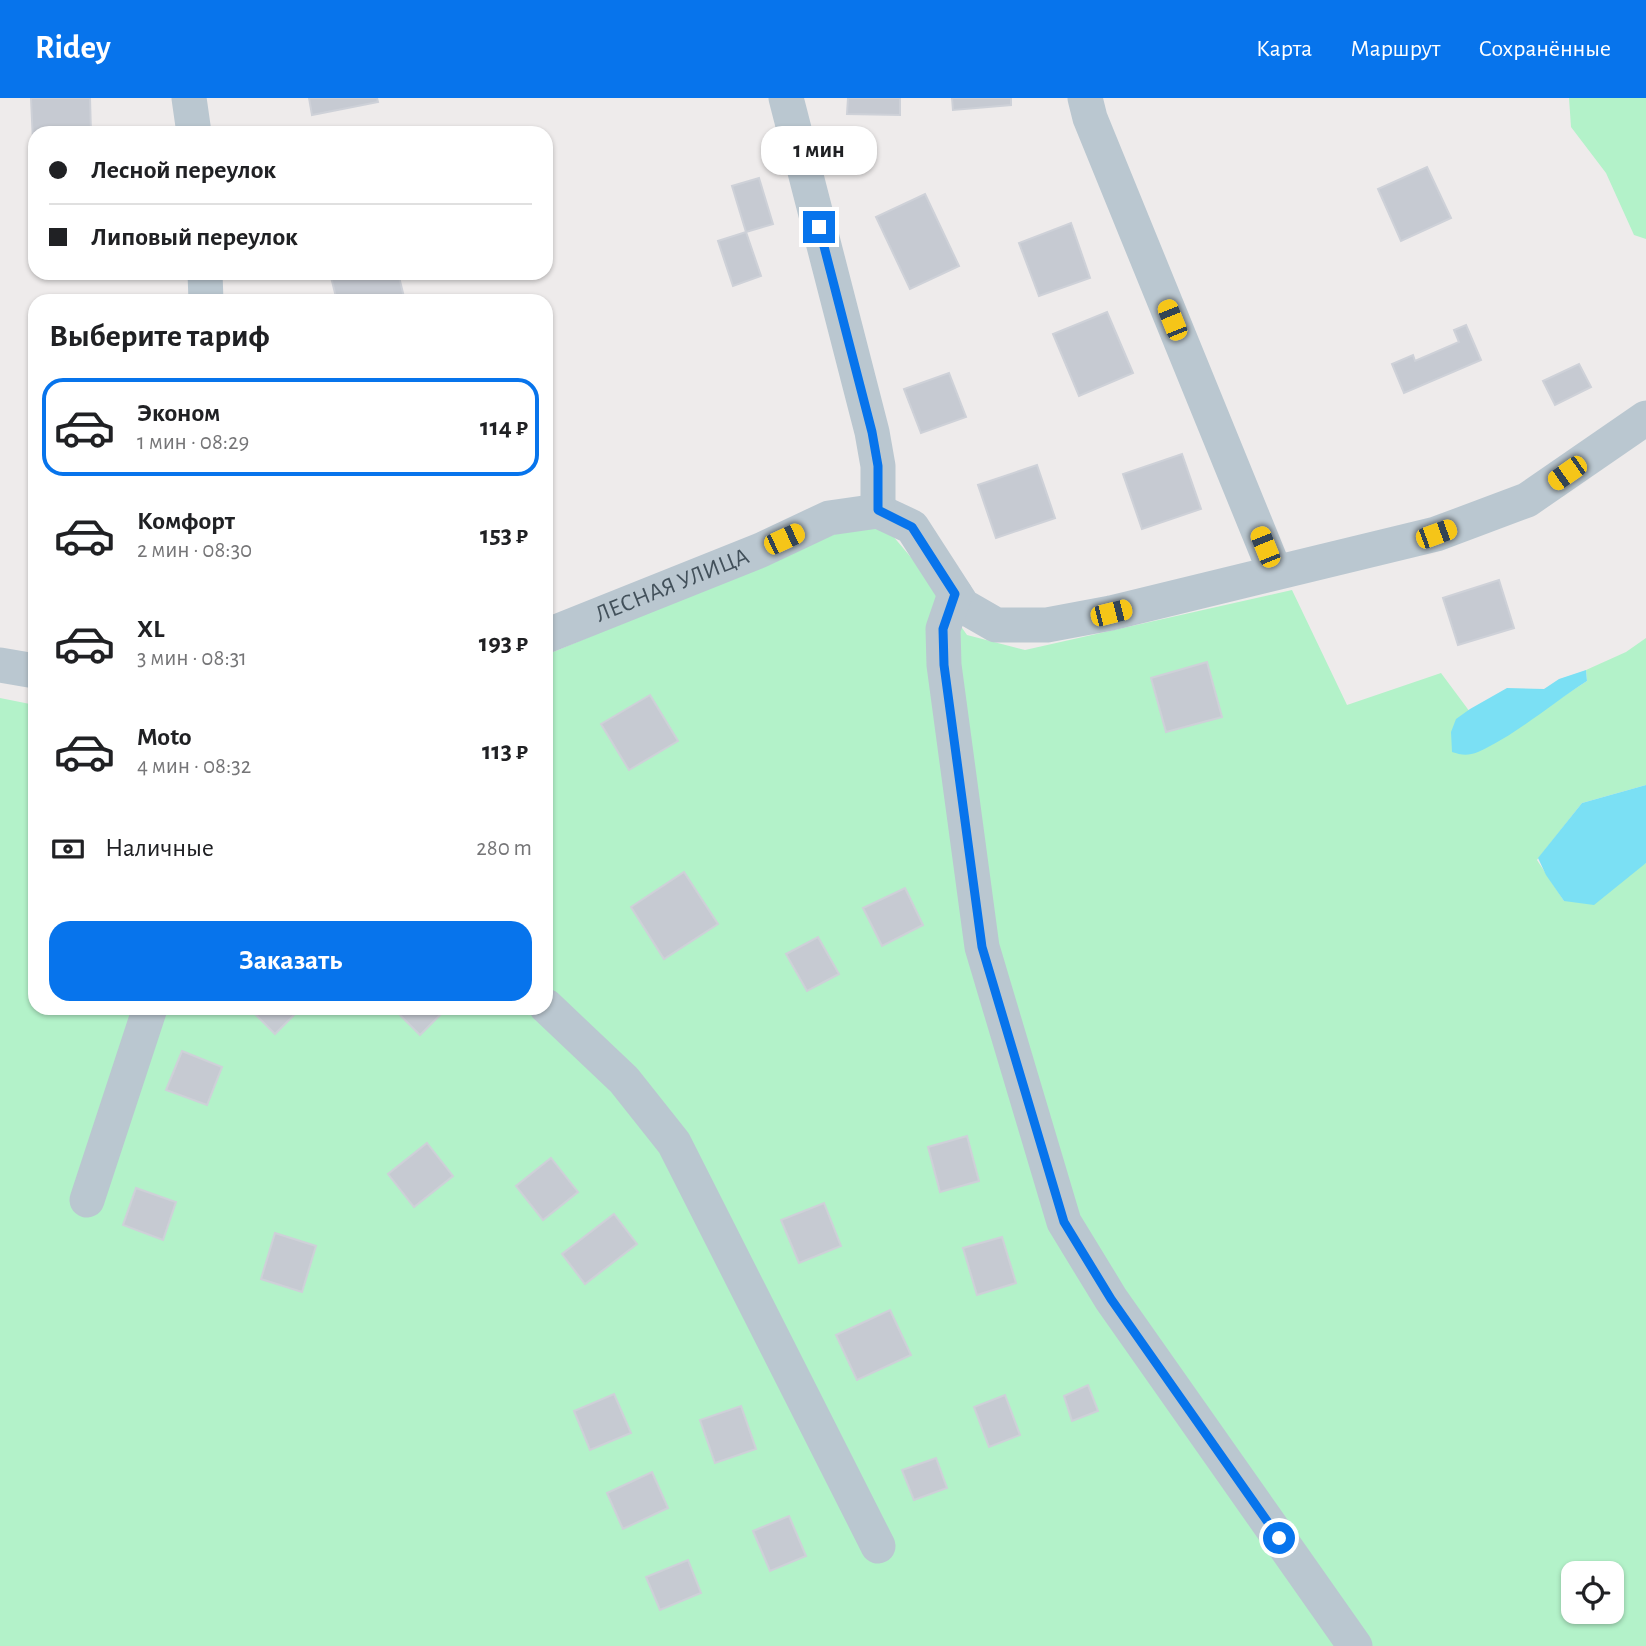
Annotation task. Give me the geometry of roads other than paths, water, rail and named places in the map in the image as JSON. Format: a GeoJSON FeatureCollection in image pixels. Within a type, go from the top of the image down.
{"type":"FeatureCollection","features":[{"type":"Feature","properties":{"kind":"street"},"geometry":{"type":"LineString","coordinates":[[189,98],[193,126]]}},
{"type":"Feature","properties":{"kind":"street"},"geometry":{"type":"LineString","coordinates":[[786,98],[872,432],[878,466],[878,510],[912,527],[963,606],[996,625],[1047,625],[1111,613],[1436,534],[1527,500],[1646,418]]}},
{"type":"Feature","properties":{"kind":"street"},"geometry":{"type":"LineString","coordinates":[[1085,98],[1090,118],[1275,572]]}},
{"type":"Feature","properties":{"kind":"street","name":"ЛЕСНАЯ УЛИЦА"},"geometry":{"type":"LineString","coordinates":[[553,633],[761,550],[829,518],[878,510]]}},
{"type":"Feature","properties":{"kind":"street"},"geometry":{"type":"LineString","coordinates":[[955,594],[943,629],[944,665],[982,947],[1064,1222],[1111,1299],[1355,1646]]}},
{"type":"Feature","properties":{"kind":"street"},"geometry":{"type":"LineString","coordinates":[[0,665],[28,670]]}},
{"type":"Feature","properties":{"kind":"street"},"geometry":{"type":"LineString","coordinates":[[553,1013],[624,1080],[674,1143],[878,1546]]}},
{"type":"Feature","properties":{"kind":"street"},"geometry":{"type":"LineString","coordinates":[[87,1200],[147,1015]]}},
{"type":"Feature","properties":{"kind":"water"},"geometry":{"type":"Polygon","coordinates":[[[1586,670],[1587,681],[1506,737],[1474,753],[1465,755],[1452,752],[1451,732],[1456,719],[1470,709],[1507,688],[1544,689],[1559,679],[1586,670]]]}},
{"type":"Feature","properties":{"kind":"water"},"geometry":{"type":"Polygon","coordinates":[[[1646,785],[1646,863],[1594,905],[1564,901],[1538,858],[1582,803],[1646,785]]]}}]}
